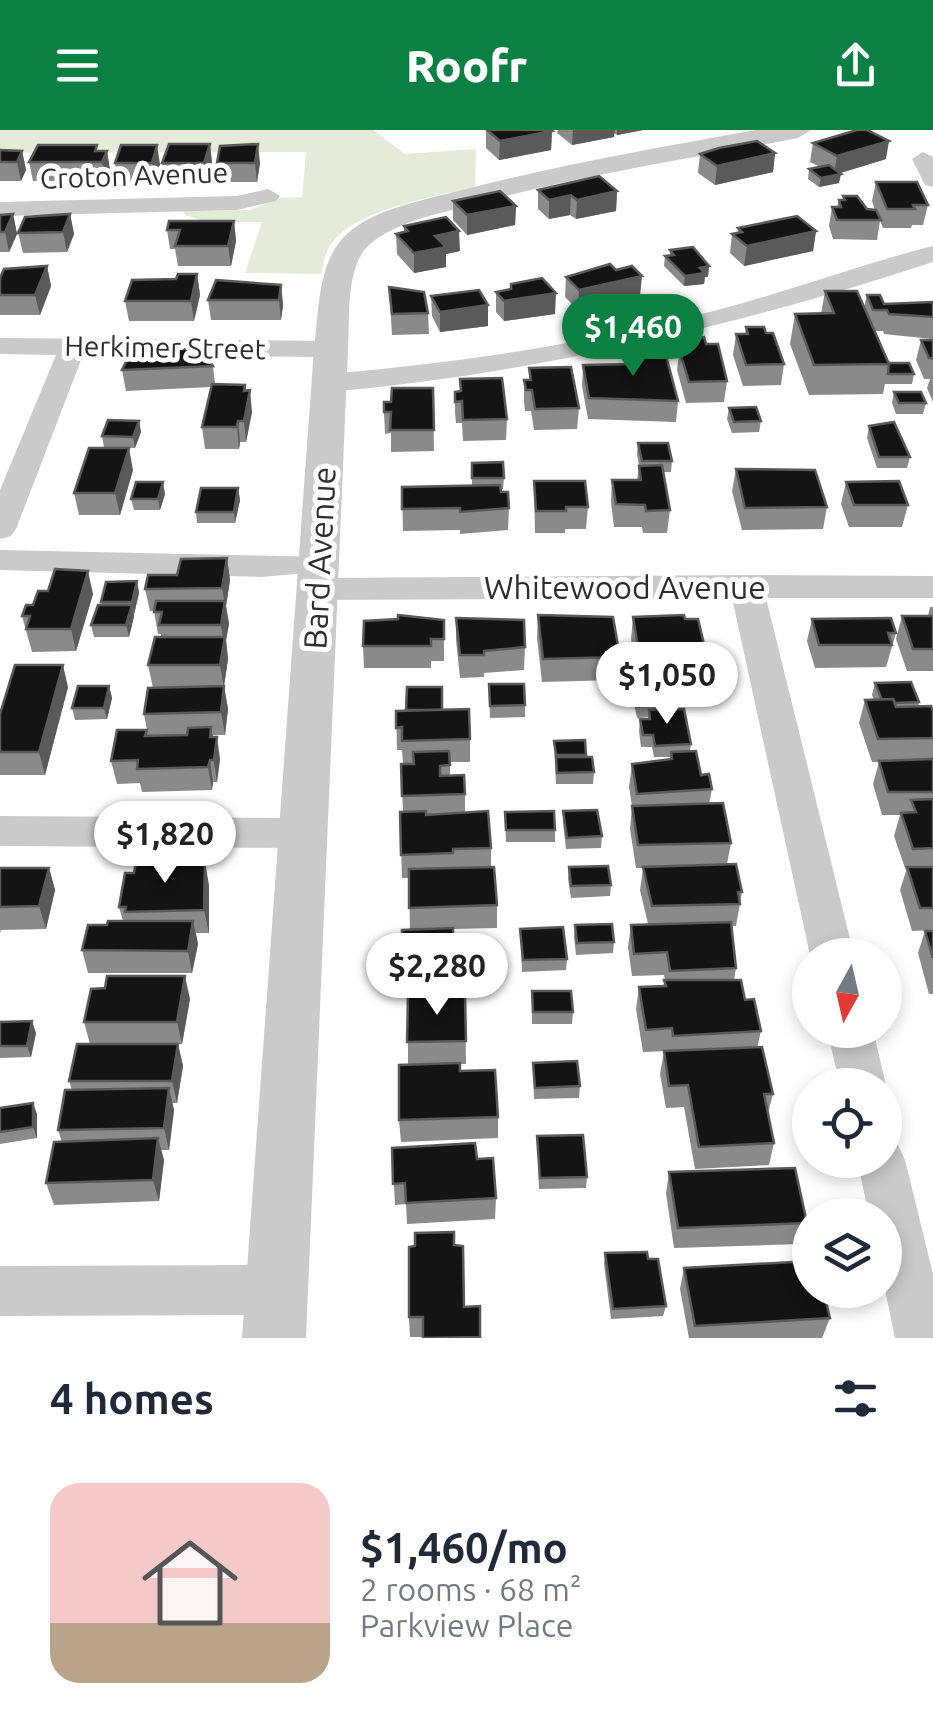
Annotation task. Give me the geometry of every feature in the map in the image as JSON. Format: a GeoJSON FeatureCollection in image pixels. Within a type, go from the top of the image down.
{"type":"FeatureCollection","features":[{"type":"Feature","properties":{"kind":"street","name":"Bard Avenue"},"geometry":{"type":"LineString","coordinates":[[275,1314],[331,349],[346,256],[359,236],[380,223],[450,200],[798,130]]}},
{"type":"Feature","properties":{"kind":"street","name":"Croton Avenue"},"geometry":{"type":"LineString","coordinates":[[0,209],[237,203],[268,196]]}},
{"type":"Feature","properties":{"kind":"street"},"geometry":{"type":"LineString","coordinates":[[329,383],[430,374],[646,336],[718,320],[933,254]]}},
{"type":"Feature","properties":{"kind":"street","name":"Herkimer Street"},"geometry":{"type":"LineString","coordinates":[[0,346],[331,349]]}},
{"type":"Feature","properties":{"kind":"street"},"geometry":{"type":"LineString","coordinates":[[0,529],[72,346]]}},
{"type":"Feature","properties":{"kind":"street","name":"Whitewood Avenue"},"geometry":{"type":"LineString","coordinates":[[0,560],[261,567],[318,577],[933,587]]}},
{"type":"Feature","properties":{"kind":"street"},"geometry":{"type":"LineString","coordinates":[[746,585],[828,938]]}},
{"type":"Feature","properties":{"kind":"street"},"geometry":{"type":"LineString","coordinates":[[0,832],[304,833]]}},
{"type":"Feature","properties":{"kind":"street"},"geometry":{"type":"LineString","coordinates":[[885,1178],[922,1338]]}},
{"type":"Feature","properties":{"kind":"street"},"geometry":{"type":"LineString","coordinates":[[0,1291],[275,1314]]}},
{"type":"Feature","properties":{"kind":"green space"},"geometry":{"type":"Polygon","coordinates":[[[0,130],[373,130],[405,154],[476,149],[475,187],[393,207],[352,225],[327,251],[321,274],[245,273],[262,222],[207,222],[183,211],[250,210],[280,198],[302,197],[306,152],[0,153],[0,130]]]}},
{"type":"Feature","properties":{"kind":"building"},"geometry":{"type":"Polygon","coordinates":[[[487,130],[550,130],[552,131],[500,141],[487,130]]]}},
{"type":"Feature","properties":{"kind":"building"},"geometry":{"type":"Polygon","coordinates":[[[867,130],[889,141],[837,156],[813,143],[867,130]]]}},
{"type":"Feature","properties":{"kind":"building"},"geometry":{"type":"Polygon","coordinates":[[[757,141],[775,153],[717,166],[700,154],[719,148],[757,141]]]}},
{"type":"Feature","properties":{"kind":"building"},"geometry":{"type":"Polygon","coordinates":[[[169,144],[210,144],[204,163],[162,163],[169,144]]]}},
{"type":"Feature","properties":{"kind":"building"},"geometry":{"type":"Polygon","coordinates":[[[258,144],[255,163],[217,163],[220,146],[258,144]]]}},
{"type":"Feature","properties":{"kind":"building"},"geometry":{"type":"Polygon","coordinates":[[[38,145],[97,145],[95,151],[107,151],[102,162],[29,162],[38,145]]]}},
{"type":"Feature","properties":{"kind":"building"},"geometry":{"type":"Polygon","coordinates":[[[121,145],[157,145],[152,163],[115,163],[121,145]]]}},
{"type":"Feature","properties":{"kind":"building"},"geometry":{"type":"Polygon","coordinates":[[[0,150],[22,151],[17,162],[0,162],[0,150]]]}},
{"type":"Feature","properties":{"kind":"building"},"geometry":{"type":"Polygon","coordinates":[[[829,165],[841,174],[821,178],[809,169],[829,165]]]}},
{"type":"Feature","properties":{"kind":"building"},"geometry":{"type":"Polygon","coordinates":[[[599,176],[617,191],[577,200],[571,195],[549,200],[538,190],[599,176]]]}},
{"type":"Feature","properties":{"kind":"building"},"geometry":{"type":"Polygon","coordinates":[[[876,182],[917,182],[928,205],[887,209],[876,182]]]}},
{"type":"Feature","properties":{"kind":"building"},"geometry":{"type":"Polygon","coordinates":[[[500,191],[516,206],[467,215],[453,201],[500,191]]]}},
{"type":"Feature","properties":{"kind":"building"},"geometry":{"type":"Polygon","coordinates":[[[843,196],[857,196],[867,209],[876,210],[881,220],[837,220],[832,207],[841,207],[839,200],[845,200],[843,196]]]}},
{"type":"Feature","properties":{"kind":"building"},"geometry":{"type":"Polygon","coordinates":[[[13,214],[5,232],[0,232],[0,215],[13,214]]]}},
{"type":"Feature","properties":{"kind":"building"},"geometry":{"type":"Polygon","coordinates":[[[70,214],[63,232],[18,233],[25,217],[70,214]]]}},
{"type":"Feature","properties":{"kind":"building"},"geometry":{"type":"Polygon","coordinates":[[[797,216],[816,231],[747,246],[732,234],[742,232],[738,228],[797,216]]]}},
{"type":"Feature","properties":{"kind":"building"},"geometry":{"type":"Polygon","coordinates":[[[446,217],[459,231],[435,236],[446,247],[414,253],[396,234],[408,231],[404,226],[446,217]]]}},
{"type":"Feature","properties":{"kind":"building"},"geometry":{"type":"Polygon","coordinates":[[[169,221],[234,221],[228,246],[175,246],[180,230],[167,230],[169,221]]]}},
{"type":"Feature","properties":{"kind":"building"},"geometry":{"type":"Polygon","coordinates":[[[693,247],[709,266],[700,268],[705,273],[685,276],[665,256],[674,255],[670,250],[693,247]]]}},
{"type":"Feature","properties":{"kind":"building"},"geometry":{"type":"Polygon","coordinates":[[[610,264],[616,270],[632,266],[642,276],[579,290],[566,277],[610,264]]]}},
{"type":"Feature","properties":{"kind":"building"},"geometry":{"type":"Polygon","coordinates":[[[47,266],[35,295],[0,295],[4,269],[47,266]]]}},
{"type":"Feature","properties":{"kind":"building"},"geometry":{"type":"Polygon","coordinates":[[[178,274],[197,274],[191,301],[125,301],[132,280],[176,279],[178,274]]]}},
{"type":"Feature","properties":{"kind":"building"},"geometry":{"type":"Polygon","coordinates":[[[542,278],[556,293],[504,301],[496,292],[511,289],[511,284],[542,278]]]}},
{"type":"Feature","properties":{"kind":"building"},"geometry":{"type":"Polygon","coordinates":[[[216,280],[281,285],[279,300],[208,300],[216,280]]]}},
{"type":"Feature","properties":{"kind":"building"},"geometry":{"type":"Polygon","coordinates":[[[389,287],[424,292],[428,313],[392,314],[389,287]]]}},
{"type":"Feature","properties":{"kind":"building"},"geometry":{"type":"Polygon","coordinates":[[[479,290],[488,305],[440,312],[431,296],[479,290]]]}},
{"type":"Feature","properties":{"kind":"building"},"geometry":{"type":"Polygon","coordinates":[[[825,291],[857,291],[889,364],[814,365],[795,314],[834,313],[825,291]]]}},
{"type":"Feature","properties":{"kind":"building"},"geometry":{"type":"Polygon","coordinates":[[[867,295],[880,295],[884,304],[933,302],[933,317],[873,310],[867,295]]]}},
{"type":"Feature","properties":{"kind":"building"},"geometry":{"type":"Polygon","coordinates":[[[746,327],[764,327],[766,333],[773,333],[784,364],[746,365],[736,334],[748,334],[746,327]]]}},
{"type":"Feature","properties":{"kind":"building"},"geometry":{"type":"Polygon","coordinates":[[[704,337],[706,344],[718,344],[727,381],[689,382],[679,349],[681,338],[704,337]]]}},
{"type":"Feature","properties":{"kind":"building"},"geometry":{"type":"Polygon","coordinates":[[[921,340],[933,340],[933,358],[929,358],[921,340]]]}},
{"type":"Feature","properties":{"kind":"building"},"geometry":{"type":"Polygon","coordinates":[[[132,349],[197,349],[194,358],[208,358],[213,366],[122,370],[132,349]]]}},
{"type":"Feature","properties":{"kind":"building"},"geometry":{"type":"Polygon","coordinates":[[[665,352],[678,401],[589,398],[583,365],[633,364],[631,353],[665,352]]]}},
{"type":"Feature","properties":{"kind":"building"},"geometry":{"type":"Polygon","coordinates":[[[889,363],[909,363],[914,374],[888,374],[889,363]]]}},
{"type":"Feature","properties":{"kind":"building"},"geometry":{"type":"Polygon","coordinates":[[[571,367],[579,408],[535,409],[532,390],[526,390],[524,380],[531,380],[529,368],[571,367]]]}},
{"type":"Feature","properties":{"kind":"building"},"geometry":{"type":"Polygon","coordinates":[[[502,378],[507,419],[463,420],[462,401],[455,402],[455,392],[461,391],[460,379],[502,378]]]}},
{"type":"Feature","properties":{"kind":"building"},"geometry":{"type":"Polygon","coordinates":[[[212,384],[245,385],[244,391],[250,390],[244,421],[238,421],[237,427],[202,427],[212,384]]]}},
{"type":"Feature","properties":{"kind":"building"},"geometry":{"type":"Polygon","coordinates":[[[392,388],[433,388],[434,430],[390,430],[391,412],[384,412],[384,402],[391,402],[392,388]]]}},
{"type":"Feature","properties":{"kind":"building"},"geometry":{"type":"Polygon","coordinates":[[[894,392],[921,392],[926,403],[899,403],[894,392]]]}},
{"type":"Feature","properties":{"kind":"building"},"geometry":{"type":"Polygon","coordinates":[[[756,407],[761,421],[734,422],[729,408],[756,407]]]}},
{"type":"Feature","properties":{"kind":"building"},"geometry":{"type":"Polygon","coordinates":[[[108,420],[139,421],[133,437],[102,436],[108,420]]]}},
{"type":"Feature","properties":{"kind":"building"},"geometry":{"type":"Polygon","coordinates":[[[894,422],[910,457],[879,457],[869,426],[894,422]]]}},
{"type":"Feature","properties":{"kind":"building"},"geometry":{"type":"Polygon","coordinates":[[[638,443],[668,443],[672,461],[642,461],[638,443]]]}},
{"type":"Feature","properties":{"kind":"building"},"geometry":{"type":"Polygon","coordinates":[[[89,448],[129,448],[115,493],[74,493],[89,448]]]}},
{"type":"Feature","properties":{"kind":"building"},"geometry":{"type":"Polygon","coordinates":[[[503,462],[504,478],[472,478],[472,463],[503,462]]]}},
{"type":"Feature","properties":{"kind":"building"},"geometry":{"type":"Polygon","coordinates":[[[662,465],[670,510],[646,511],[645,505],[616,504],[612,480],[641,480],[639,466],[662,465]]]}},
{"type":"Feature","properties":{"kind":"building"},"geometry":{"type":"Polygon","coordinates":[[[736,469],[815,470],[827,507],[745,508],[736,469]]]}},
{"type":"Feature","properties":{"kind":"building"},"geometry":{"type":"Polygon","coordinates":[[[534,481],[585,481],[588,507],[536,511],[534,481]]]}},
{"type":"Feature","properties":{"kind":"building"},"geometry":{"type":"Polygon","coordinates":[[[899,481],[908,505],[854,505],[846,482],[899,481]]]}},
{"type":"Feature","properties":{"kind":"building"},"geometry":{"type":"Polygon","coordinates":[[[136,482],[163,482],[158,499],[131,499],[136,482]]]}},
{"type":"Feature","properties":{"kind":"building"},"geometry":{"type":"Polygon","coordinates":[[[500,485],[501,492],[508,492],[509,508],[460,512],[460,508],[402,509],[402,487],[500,485]]]}},
{"type":"Feature","properties":{"kind":"building"},"geometry":{"type":"Polygon","coordinates":[[[201,488],[238,488],[234,512],[196,512],[201,488]]]}},
{"type":"Feature","properties":{"kind":"building"},"geometry":{"type":"Polygon","coordinates":[[[227,558],[222,588],[145,589],[148,575],[177,575],[181,559],[227,558]]]}},
{"type":"Feature","properties":{"kind":"building"},"geometry":{"type":"Polygon","coordinates":[[[55,569],[88,571],[71,629],[26,629],[30,616],[22,616],[26,605],[33,605],[38,591],[48,591],[55,569]]]}},
{"type":"Feature","properties":{"kind":"building"},"geometry":{"type":"Polygon","coordinates":[[[137,581],[132,602],[101,602],[106,582],[137,581]]]}},
{"type":"Feature","properties":{"kind":"building"},"geometry":{"type":"Polygon","coordinates":[[[156,601],[225,601],[221,625],[159,625],[162,612],[154,612],[156,601]]]}},
{"type":"Feature","properties":{"kind":"building"},"geometry":{"type":"Polygon","coordinates":[[[98,605],[132,605],[126,625],[91,625],[98,605]]]}},
{"type":"Feature","properties":{"kind":"building"},"geometry":{"type":"Polygon","coordinates":[[[398,615],[444,620],[444,639],[431,639],[431,646],[363,646],[364,621],[398,619],[398,615]]]}},
{"type":"Feature","properties":{"kind":"building"},"geometry":{"type":"Polygon","coordinates":[[[538,615],[613,617],[620,657],[543,659],[538,615]]]}},
{"type":"Feature","properties":{"kind":"building"},"geometry":{"type":"Polygon","coordinates":[[[684,615],[685,619],[698,619],[704,644],[638,647],[633,617],[684,615]]]}},
{"type":"Feature","properties":{"kind":"building"},"geometry":{"type":"Polygon","coordinates":[[[902,616],[933,616],[933,649],[913,649],[902,616]]]}},
{"type":"Feature","properties":{"kind":"building"},"geometry":{"type":"Polygon","coordinates":[[[456,618],[524,620],[525,647],[460,655],[456,618]]]}},
{"type":"Feature","properties":{"kind":"building"},"geometry":{"type":"Polygon","coordinates":[[[891,618],[896,633],[888,633],[892,645],[819,645],[812,619],[891,618]]]}},
{"type":"Feature","properties":{"kind":"building"},"geometry":{"type":"Polygon","coordinates":[[[155,637],[225,637],[220,665],[148,665],[155,637]]]}},
{"type":"Feature","properties":{"kind":"building"},"geometry":{"type":"Polygon","coordinates":[[[15,665],[63,665],[39,752],[0,752],[0,714],[15,665]]]}},
{"type":"Feature","properties":{"kind":"building"},"geometry":{"type":"Polygon","coordinates":[[[911,682],[919,702],[882,700],[875,683],[911,682]]]}},
{"type":"Feature","properties":{"kind":"building"},"geometry":{"type":"Polygon","coordinates":[[[666,683],[671,705],[638,706],[634,684],[666,683]]]}},
{"type":"Feature","properties":{"kind":"building"},"geometry":{"type":"Polygon","coordinates":[[[489,684],[524,684],[525,705],[490,706],[489,684]]]}},
{"type":"Feature","properties":{"kind":"building"},"geometry":{"type":"Polygon","coordinates":[[[78,686],[109,686],[104,708],[72,708],[78,686]]]}},
{"type":"Feature","properties":{"kind":"building"},"geometry":{"type":"Polygon","coordinates":[[[224,686],[221,712],[144,714],[148,688],[224,686]]]}},
{"type":"Feature","properties":{"kind":"building"},"geometry":{"type":"Polygon","coordinates":[[[407,687],[442,687],[442,710],[406,710],[407,687]]]}},
{"type":"Feature","properties":{"kind":"building"},"geometry":{"type":"Polygon","coordinates":[[[893,699],[896,707],[931,706],[933,738],[878,739],[865,700],[893,699]]]}},
{"type":"Feature","properties":{"kind":"building"},"geometry":{"type":"Polygon","coordinates":[[[469,709],[470,739],[402,741],[402,727],[396,728],[396,711],[469,709]]]}},
{"type":"Feature","properties":{"kind":"building"},"geometry":{"type":"Polygon","coordinates":[[[684,709],[691,744],[655,746],[653,735],[643,735],[640,719],[650,719],[649,710],[684,709]]]}},
{"type":"Feature","properties":{"kind":"building"},"geometry":{"type":"Polygon","coordinates":[[[211,727],[210,737],[217,737],[214,760],[210,760],[208,767],[137,769],[138,760],[111,761],[117,730],[147,730],[145,736],[187,735],[188,728],[211,727]]]}},
{"type":"Feature","properties":{"kind":"building"},"geometry":{"type":"Polygon","coordinates":[[[585,740],[586,755],[556,755],[554,741],[585,740]]]}},
{"type":"Feature","properties":{"kind":"building"},"geometry":{"type":"Polygon","coordinates":[[[449,751],[450,765],[440,766],[440,776],[464,775],[465,794],[402,796],[401,764],[414,764],[413,752],[449,751]]]}},
{"type":"Feature","properties":{"kind":"building"},"geometry":{"type":"Polygon","coordinates":[[[696,751],[701,775],[709,774],[712,789],[637,794],[632,764],[672,759],[671,752],[696,751]]]}},
{"type":"Feature","properties":{"kind":"building"},"geometry":{"type":"Polygon","coordinates":[[[556,757],[592,757],[594,772],[557,773],[556,757]]]}},
{"type":"Feature","properties":{"kind":"building"},"geometry":{"type":"Polygon","coordinates":[[[933,759],[933,792],[888,792],[879,761],[933,759]]]}},
{"type":"Feature","properties":{"kind":"building"},"geometry":{"type":"Polygon","coordinates":[[[933,799],[933,848],[913,849],[901,813],[916,812],[911,800],[933,799]]]}},
{"type":"Feature","properties":{"kind":"building"},"geometry":{"type":"Polygon","coordinates":[[[723,803],[731,843],[638,845],[632,806],[723,803]]]}},
{"type":"Feature","properties":{"kind":"building"},"geometry":{"type":"Polygon","coordinates":[[[597,810],[602,836],[567,838],[563,811],[597,810]]]}},
{"type":"Feature","properties":{"kind":"building"},"geometry":{"type":"Polygon","coordinates":[[[426,811],[426,815],[488,811],[491,848],[401,855],[400,812],[426,811]]]}},
{"type":"Feature","properties":{"kind":"building"},"geometry":{"type":"Polygon","coordinates":[[[554,811],[555,830],[506,830],[505,812],[554,811]]]}},
{"type":"Feature","properties":{"kind":"building"},"geometry":{"type":"Polygon","coordinates":[[[183,855],[182,863],[205,862],[204,910],[125,912],[126,907],[119,907],[125,873],[134,873],[136,862],[160,862],[161,856],[183,855]]]}},
{"type":"Feature","properties":{"kind":"building"},"geometry":{"type":"Polygon","coordinates":[[[736,864],[742,892],[738,892],[740,904],[652,906],[643,867],[736,864]]]}},
{"type":"Feature","properties":{"kind":"building"},"geometry":{"type":"Polygon","coordinates":[[[608,866],[611,885],[571,886],[569,867],[608,866]]]}},
{"type":"Feature","properties":{"kind":"building"},"geometry":{"type":"Polygon","coordinates":[[[494,867],[497,905],[409,908],[409,869],[494,867]]]}},
{"type":"Feature","properties":{"kind":"building"},"geometry":{"type":"Polygon","coordinates":[[[907,867],[933,867],[933,908],[920,908],[907,867]]]}},
{"type":"Feature","properties":{"kind":"building"},"geometry":{"type":"Polygon","coordinates":[[[0,868],[49,868],[39,906],[0,907],[0,868]]]}},
{"type":"Feature","properties":{"kind":"building"},"geometry":{"type":"Polygon","coordinates":[[[108,921],[193,921],[188,951],[82,950],[88,925],[107,925],[108,921]]]}},
{"type":"Feature","properties":{"kind":"building"},"geometry":{"type":"Polygon","coordinates":[[[731,922],[736,968],[670,971],[667,952],[634,954],[631,925],[731,922]]]}},
{"type":"Feature","properties":{"kind":"building"},"geometry":{"type":"Polygon","coordinates":[[[612,924],[614,942],[577,943],[575,925],[612,924]]]}},
{"type":"Feature","properties":{"kind":"building"},"geometry":{"type":"Polygon","coordinates":[[[563,927],[567,959],[523,960],[520,929],[563,927]]]}},
{"type":"Feature","properties":{"kind":"building"},"geometry":{"type":"Polygon","coordinates":[[[453,928],[454,973],[402,975],[402,960],[393,960],[393,945],[402,945],[402,930],[453,928]]]}},
{"type":"Feature","properties":{"kind":"building"},"geometry":{"type":"Polygon","coordinates":[[[925,931],[933,931],[933,958],[925,931]]]}},
{"type":"Feature","properties":{"kind":"building"},"geometry":{"type":"Polygon","coordinates":[[[107,976],[185,976],[177,1022],[84,1022],[91,989],[105,988],[107,976]]]}},
{"type":"Feature","properties":{"kind":"building"},"geometry":{"type":"Polygon","coordinates":[[[664,980],[741,980],[745,1000],[754,999],[761,1031],[673,1036],[672,1028],[646,1030],[639,987],[666,986],[664,980]]]}},
{"type":"Feature","properties":{"kind":"building"},"geometry":{"type":"Polygon","coordinates":[[[532,991],[571,991],[573,1012],[533,1012],[532,991]]]}},
{"type":"Feature","properties":{"kind":"building"},"geometry":{"type":"Polygon","coordinates":[[[465,994],[466,1041],[407,1042],[408,995],[465,994]]]}},
{"type":"Feature","properties":{"kind":"building"},"geometry":{"type":"Polygon","coordinates":[[[32,1021],[27,1046],[0,1046],[0,1022],[32,1021]]]}},
{"type":"Feature","properties":{"kind":"building"},"geometry":{"type":"Polygon","coordinates":[[[77,1044],[178,1044],[172,1081],[69,1081],[77,1044]]]}},
{"type":"Feature","properties":{"kind":"building"},"geometry":{"type":"Polygon","coordinates":[[[762,1047],[773,1094],[764,1094],[774,1143],[699,1147],[688,1085],[669,1086],[664,1051],[762,1047]]]}},
{"type":"Feature","properties":{"kind":"building"},"geometry":{"type":"Polygon","coordinates":[[[577,1061],[580,1086],[535,1088],[533,1063],[577,1061]]]}},
{"type":"Feature","properties":{"kind":"building"},"geometry":{"type":"Polygon","coordinates":[[[460,1063],[460,1071],[495,1070],[498,1117],[399,1120],[399,1065],[460,1063]]]}},
{"type":"Feature","properties":{"kind":"building"},"geometry":{"type":"Polygon","coordinates":[[[169,1088],[164,1128],[58,1130],[65,1090],[169,1088]]]}},
{"type":"Feature","properties":{"kind":"building"},"geometry":{"type":"Polygon","coordinates":[[[33,1103],[33,1127],[0,1132],[0,1108],[33,1103]]]}},
{"type":"Feature","properties":{"kind":"building"},"geometry":{"type":"Polygon","coordinates":[[[583,1135],[587,1177],[540,1178],[537,1136],[583,1135]]]}},
{"type":"Feature","properties":{"kind":"building"},"geometry":{"type":"Polygon","coordinates":[[[158,1138],[153,1180],[46,1183],[54,1142],[158,1138]]]}},
{"type":"Feature","properties":{"kind":"building"},"geometry":{"type":"Polygon","coordinates":[[[475,1143],[477,1159],[493,1158],[496,1198],[406,1203],[405,1183],[393,1184],[392,1148],[475,1143]]]}},
{"type":"Feature","properties":{"kind":"building"},"geometry":{"type":"Polygon","coordinates":[[[792,1168],[792,1178],[797,1178],[802,1198],[792,1198],[792,1224],[678,1228],[669,1172],[792,1168]]]}},
{"type":"Feature","properties":{"kind":"building"},"geometry":{"type":"Polygon","coordinates":[[[454,1232],[454,1245],[463,1246],[464,1307],[480,1306],[480,1337],[423,1338],[423,1317],[409,1317],[409,1247],[415,1246],[415,1233],[454,1232]]]}},
{"type":"Feature","properties":{"kind":"building"},"geometry":{"type":"Polygon","coordinates":[[[647,1252],[648,1259],[658,1259],[666,1306],[613,1309],[605,1253],[647,1252]]]}},
{"type":"Feature","properties":{"kind":"building"},"geometry":{"type":"Polygon","coordinates":[[[792,1262],[792,1308],[828,1308],[830,1318],[695,1326],[684,1268],[792,1262]]]}}]}
